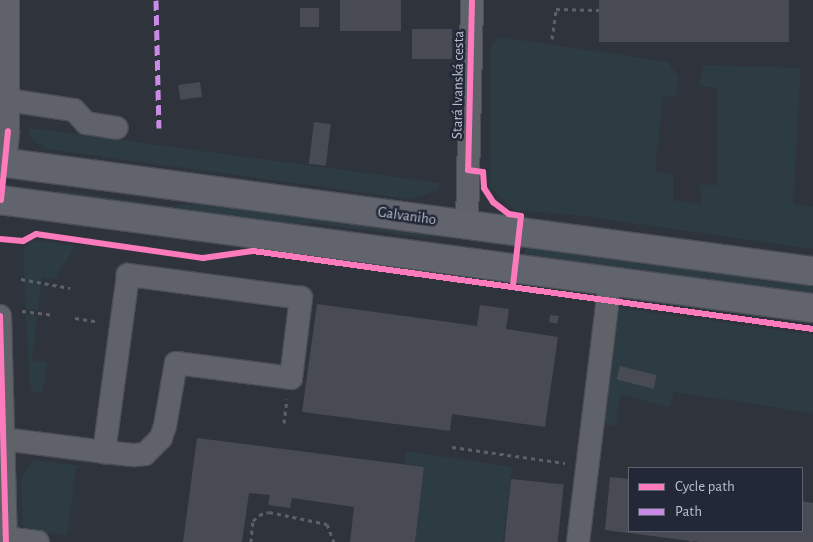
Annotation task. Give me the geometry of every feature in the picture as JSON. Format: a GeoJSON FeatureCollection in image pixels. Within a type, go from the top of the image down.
{"type":"FeatureCollection","features":[{"type":"Feature","properties":{"kind":"main road","name":"Galvaniho"},"geometry":{"type":"LineString","coordinates":[[3,162],[813,271]]}},
{"type":"Feature","properties":{"kind":"main road"},"geometry":{"type":"LineString","coordinates":[[3,162],[0,204],[466,262],[813,308]]}},
{"type":"Feature","properties":{"kind":"main road"},"geometry":{"type":"LineString","coordinates":[[466,262],[467,224]]}},
{"type":"Feature","properties":{"kind":"street"},"geometry":{"type":"LineString","coordinates":[[3,162],[8,100],[8,0]]}},
{"type":"Feature","properties":{"kind":"street","name":"Stará Ivanská cesta"},"geometry":{"type":"LineString","coordinates":[[467,224],[472,0]]}},
{"type":"Feature","properties":{"kind":"street"},"geometry":{"type":"LineString","coordinates":[[8,100],[74,110],[86,123],[117,128]]}},
{"type":"Feature","properties":{"kind":"street"},"geometry":{"type":"LineString","coordinates":[[2,435],[104,452],[145,454],[161,438],[176,363],[291,378],[301,298],[128,275],[104,452]]}},
{"type":"Feature","properties":{"kind":"street"},"geometry":{"type":"LineString","coordinates":[[578,542],[610,281]]}},
{"type":"Feature","properties":{"kind":"street"},"geometry":{"type":"LineString","coordinates":[[10,314],[2,435],[6,540],[38,542]]}},
{"type":"Feature","properties":{"kind":"path"},"geometry":{"type":"LineString","coordinates":[[552,39],[556,9],[599,10]]}},
{"type":"Feature","properties":{"kind":"path"},"geometry":{"type":"LineString","coordinates":[[21,279],[70,288]]}},
{"type":"Feature","properties":{"kind":"path"},"geometry":{"type":"LineString","coordinates":[[10,314],[53,315]]}},
{"type":"Feature","properties":{"kind":"path"},"geometry":{"type":"LineString","coordinates":[[75,318],[102,322]]}},
{"type":"Feature","properties":{"kind":"path"},"geometry":{"type":"LineString","coordinates":[[284,423],[286,410]]}},
{"type":"Feature","properties":{"kind":"path"},"geometry":{"type":"LineString","coordinates":[[452,447],[588,466]]}},
{"type":"Feature","properties":{"kind":"path"},"geometry":{"type":"LineString","coordinates":[[251,542],[253,521],[259,515],[269,512],[327,524],[334,542]]}},
{"type":"Feature","properties":{"kind":"shaded area"},"geometry":{"type":"Polygon","coordinates":[[[500,37],[668,62],[679,78],[676,96],[663,96],[655,171],[673,175],[673,200],[702,205],[700,184],[717,185],[717,88],[700,86],[703,65],[801,68],[793,204],[813,207],[813,249],[576,215],[515,210],[490,188],[491,45],[500,37]]]}},
{"type":"Feature","properties":{"kind":"shaded area"},"geometry":{"type":"Polygon","coordinates":[[[27,127],[441,183],[436,191],[410,199],[48,149],[32,140],[27,127]]]}},
{"type":"Feature","properties":{"kind":"shaded area"},"geometry":{"type":"Polygon","coordinates":[[[56,190],[168,206],[203,203],[305,212],[435,231],[429,238],[312,223],[271,225],[55,199],[56,190]]]}},
{"type":"Feature","properties":{"kind":"shaded area"},"geometry":{"type":"Polygon","coordinates":[[[31,240],[76,246],[58,273],[58,279],[42,277],[38,310],[26,309],[23,252],[31,240]]]}},
{"type":"Feature","properties":{"kind":"shaded area"},"geometry":{"type":"Polygon","coordinates":[[[526,246],[813,286],[812,295],[525,255],[526,246]]]}},
{"type":"Feature","properties":{"kind":"shaded area"},"geometry":{"type":"Polygon","coordinates":[[[612,307],[813,335],[813,413],[674,392],[669,407],[620,394],[616,426],[597,422],[612,307]]]}},
{"type":"Feature","properties":{"kind":"shaded area"},"geometry":{"type":"Polygon","coordinates":[[[26,314],[37,317],[32,360],[47,363],[43,393],[30,391],[26,314]]]}},
{"type":"Feature","properties":{"kind":"shaded area"},"geometry":{"type":"Polygon","coordinates":[[[406,451],[512,467],[503,542],[415,542],[424,467],[404,464],[406,451]]]}},
{"type":"Feature","properties":{"kind":"shaded area"},"geometry":{"type":"Polygon","coordinates":[[[34,460],[80,466],[76,469],[67,535],[23,530],[21,478],[34,460]]]}},
{"type":"Feature","properties":{"kind":"building"},"geometry":{"type":"Polygon","coordinates":[[[340,0],[401,0],[401,31],[340,31],[340,0]]]}},
{"type":"Feature","properties":{"kind":"building"},"geometry":{"type":"Polygon","coordinates":[[[599,0],[789,0],[789,42],[599,42],[599,0]]]}},
{"type":"Feature","properties":{"kind":"building"},"geometry":{"type":"Polygon","coordinates":[[[300,8],[319,8],[319,27],[300,27],[300,8]]]}},
{"type":"Feature","properties":{"kind":"building"},"geometry":{"type":"Polygon","coordinates":[[[412,29],[452,29],[452,59],[412,59],[412,29]]]}},
{"type":"Feature","properties":{"kind":"building"},"geometry":{"type":"Polygon","coordinates":[[[200,82],[202,97],[180,100],[178,85],[200,82]]]}},
{"type":"Feature","properties":{"kind":"building"},"geometry":{"type":"Polygon","coordinates":[[[314,122],[331,124],[326,166],[309,164],[314,122]]]}},
{"type":"Feature","properties":{"kind":"building"},"geometry":{"type":"Polygon","coordinates":[[[317,304],[477,326],[480,305],[509,309],[506,329],[558,337],[545,427],[452,414],[450,431],[302,412],[317,304]]]}},
{"type":"Feature","properties":{"kind":"building"},"geometry":{"type":"Polygon","coordinates":[[[550,315],[559,316],[557,324],[549,322],[550,315]]]}},
{"type":"Feature","properties":{"kind":"building"},"geometry":{"type":"Polygon","coordinates":[[[620,366],[657,375],[653,389],[617,380],[620,366]]]}},
{"type":"Feature","properties":{"kind":"building"},"geometry":{"type":"Polygon","coordinates":[[[197,438],[424,467],[415,542],[350,542],[354,507],[292,498],[290,508],[268,505],[270,495],[249,493],[242,542],[183,542],[197,438]]]}},
{"type":"Feature","properties":{"kind":"building"},"geometry":{"type":"Polygon","coordinates":[[[610,477],[628,479],[628,532],[803,532],[803,501],[813,503],[813,542],[699,542],[605,530],[610,477]]]}},
{"type":"Feature","properties":{"kind":"building"},"geometry":{"type":"Polygon","coordinates":[[[511,479],[564,485],[558,542],[504,542],[511,479]]]}},
{"type":"Feature","properties":{"kind":"marked path"},"geometry":{"type":"LineString","coordinates":[[156,0],[159,128]]}},
{"type":"Feature","properties":{"kind":"cycle path"},"geometry":{"type":"LineString","coordinates":[[472,0],[468,170],[483,172],[484,188],[493,202],[509,214],[521,216],[513,285]]}},
{"type":"Feature","properties":{"kind":"cycle path"},"geometry":{"type":"LineString","coordinates":[[1,200],[8,131]]}},
{"type":"Feature","properties":{"kind":"cycle path"},"geometry":{"type":"LineString","coordinates":[[0,239],[23,241],[36,234],[203,258],[253,251],[813,329]]}},
{"type":"Feature","properties":{"kind":"cycle path"},"geometry":{"type":"LineString","coordinates":[[0,316],[6,542]]}}]}
